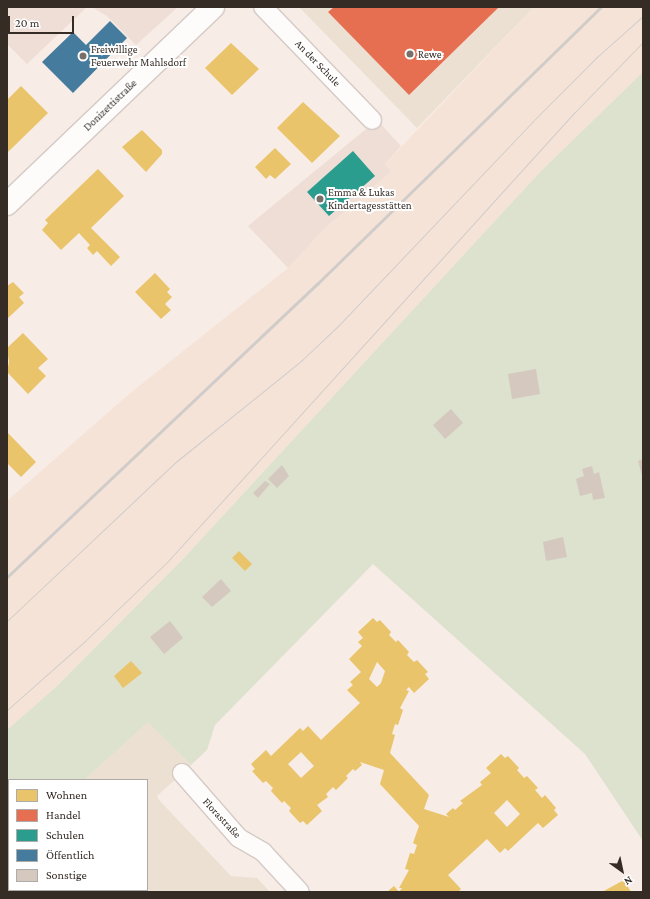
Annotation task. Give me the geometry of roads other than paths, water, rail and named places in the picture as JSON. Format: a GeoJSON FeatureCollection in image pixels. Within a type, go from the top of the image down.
{"type":"FeatureCollection","features":[{"type":"Feature","properties":{"kind":"street","name":"Donizettistraße"},"geometry":{"type":"LineString","coordinates":[[7,204],[213,7]]}},
{"type":"Feature","properties":{"kind":"street","name":"An der Schule"},"geometry":{"type":"LineString","coordinates":[[263,7],[372,120]]}},
{"type":"Feature","properties":{"kind":"street","name":"Florastraße"},"geometry":{"type":"LineString","coordinates":[[182,773],[239,838],[263,852],[300,892]]}},
{"type":"Feature","properties":{"kind":"tram line"},"geometry":{"type":"LineString","coordinates":[[7,621],[177,461],[302,360],[338,326],[541,113],[598,56],[643,16]]}},
{"type":"Feature","properties":{"kind":"tram line"},"geometry":{"type":"LineString","coordinates":[[7,710],[85,641],[168,561],[574,113],[643,42]]}},
{"type":"Feature","properties":{"kind":"railway"},"geometry":{"type":"LineString","coordinates":[[7,577],[317,284],[601,7]]}},
{"type":"Feature","properties":{"kind":"place","name":"Rewe"},"geometry":{"type":"Point","coordinates":[410,54]}},
{"type":"Feature","properties":{"kind":"place","name":"Freiwillige Feuerwehr Mahlsdorf"},"geometry":{"type":"Point","coordinates":[83,56]}},
{"type":"Feature","properties":{"kind":"place","name":"Emma & Lukas Kindertagesstätten"},"geometry":{"type":"Point","coordinates":[320,199]}}]}
